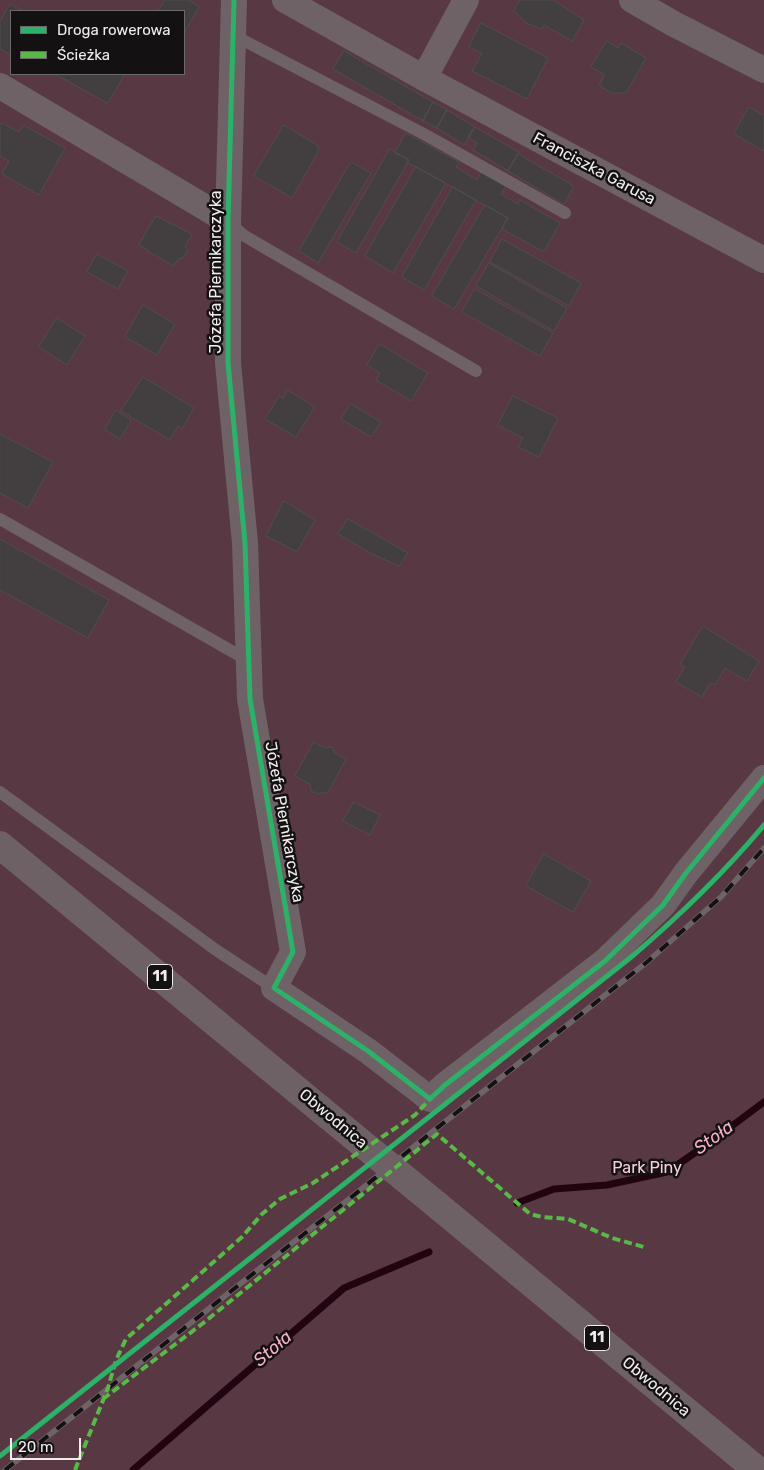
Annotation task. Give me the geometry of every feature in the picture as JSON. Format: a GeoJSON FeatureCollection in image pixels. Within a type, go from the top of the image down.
{"type":"FeatureCollection","features":[{"type":"Feature","properties":{"kind":"highway","name":"Obwodnica"},"geometry":{"type":"LineString","coordinates":[[0,845],[757,1470]]}},
{"type":"Feature","properties":{"kind":"street","name":"Józefa Piernikarczyka"},"geometry":{"type":"LineString","coordinates":[[234,0],[228,221],[228,363],[246,543],[250,699],[293,952],[274,988]]}},
{"type":"Feature","properties":{"kind":"street","name":"Franciszka Garusa"},"geometry":{"type":"LineString","coordinates":[[285,0],[424,78],[764,260]]}},
{"type":"Feature","properties":{"kind":"street"},"geometry":{"type":"LineString","coordinates":[[424,78],[466,0]]}},
{"type":"Feature","properties":{"kind":"street"},"geometry":{"type":"LineString","coordinates":[[632,0],[674,24],[764,70]]}},
{"type":"Feature","properties":{"kind":"street"},"geometry":{"type":"LineString","coordinates":[[0,86],[228,221]]}},
{"type":"Feature","properties":{"kind":"street"},"geometry":{"type":"LineString","coordinates":[[274,988],[368,1051],[430,1099],[445,1085],[605,960],[663,905],[686,873],[764,778]]}},
{"type":"Feature","properties":{"kind":"lane"},"geometry":{"type":"LineString","coordinates":[[233,36],[422,133],[565,213]]}},
{"type":"Feature","properties":{"kind":"lane"},"geometry":{"type":"LineString","coordinates":[[228,221],[243,235],[476,371]]}},
{"type":"Feature","properties":{"kind":"lane"},"geometry":{"type":"LineString","coordinates":[[0,519],[249,661]]}},
{"type":"Feature","properties":{"kind":"lane"},"geometry":{"type":"LineString","coordinates":[[0,792],[216,950],[274,988]]}},
{"type":"Feature","properties":{"kind":"green space","name":"Park Piny"},"geometry":{"type":"Polygon","coordinates":[[[0,0],[764,0],[764,1470],[0,1470],[0,0]]]}},
{"type":"Feature","properties":{"kind":"building"},"geometry":{"type":"Polygon","coordinates":[[[165,0],[189,0],[199,7],[185,31],[185,10],[159,10],[165,0]]]}},
{"type":"Feature","properties":{"kind":"building"},"geometry":{"type":"Polygon","coordinates":[[[520,0],[553,0],[584,20],[572,41],[544,25],[542,29],[526,23],[514,11],[520,0]]]}},
{"type":"Feature","properties":{"kind":"building"},"geometry":{"type":"Polygon","coordinates":[[[10,4],[21,10],[10,10],[10,54],[0,49],[0,22],[10,4]]]}},
{"type":"Feature","properties":{"kind":"building"},"geometry":{"type":"Polygon","coordinates":[[[481,23],[548,58],[527,99],[472,71],[482,53],[469,47],[481,23]]]}},
{"type":"Feature","properties":{"kind":"building"},"geometry":{"type":"Polygon","coordinates":[[[607,41],[618,48],[621,43],[646,58],[626,93],[611,93],[599,85],[605,75],[591,67],[607,41]]]}},
{"type":"Feature","properties":{"kind":"building"},"geometry":{"type":"Polygon","coordinates":[[[344,51],[433,102],[423,121],[333,69],[344,51]]]}},
{"type":"Feature","properties":{"kind":"building"},"geometry":{"type":"Polygon","coordinates":[[[57,75],[124,75],[108,103],[57,75]]]}},
{"type":"Feature","properties":{"kind":"building"},"geometry":{"type":"Polygon","coordinates":[[[433,102],[447,110],[437,128],[423,121],[433,102]]]}},
{"type":"Feature","properties":{"kind":"building"},"geometry":{"type":"Polygon","coordinates":[[[749,107],[764,116],[764,151],[734,134],[749,107]]]}},
{"type":"Feature","properties":{"kind":"building"},"geometry":{"type":"Polygon","coordinates":[[[447,110],[475,127],[464,145],[437,128],[447,110]]]}},
{"type":"Feature","properties":{"kind":"building"},"geometry":{"type":"Polygon","coordinates":[[[2,123],[19,132],[23,125],[65,148],[39,195],[2,174],[9,161],[0,156],[0,126],[2,123]]]}},
{"type":"Feature","properties":{"kind":"building"},"geometry":{"type":"Polygon","coordinates":[[[284,125],[317,145],[319,150],[292,198],[254,176],[284,125]]]}},
{"type":"Feature","properties":{"kind":"building"},"geometry":{"type":"Polygon","coordinates":[[[475,127],[519,152],[508,171],[473,150],[477,143],[468,137],[475,127]]]}},
{"type":"Feature","properties":{"kind":"building"},"geometry":{"type":"Polygon","coordinates":[[[406,133],[459,162],[456,167],[477,180],[482,170],[507,184],[501,194],[518,204],[520,200],[560,223],[544,252],[502,229],[508,218],[407,162],[409,160],[395,153],[406,133]]]}},
{"type":"Feature","properties":{"kind":"building"},"geometry":{"type":"Polygon","coordinates":[[[390,149],[409,160],[356,253],[337,242],[390,149]]]}},
{"type":"Feature","properties":{"kind":"building"},"geometry":{"type":"Polygon","coordinates":[[[518,154],[574,186],[564,204],[508,171],[518,154]]]}},
{"type":"Feature","properties":{"kind":"building"},"geometry":{"type":"Polygon","coordinates":[[[351,162],[371,173],[318,263],[299,251],[351,162]]]}},
{"type":"Feature","properties":{"kind":"building"},"geometry":{"type":"Polygon","coordinates":[[[416,167],[446,183],[393,273],[365,256],[416,167]]]}},
{"type":"Feature","properties":{"kind":"building"},"geometry":{"type":"Polygon","coordinates":[[[453,187],[476,200],[424,290],[402,277],[453,187]]]}},
{"type":"Feature","properties":{"kind":"building"},"geometry":{"type":"Polygon","coordinates":[[[485,205],[508,218],[454,309],[432,296],[485,205]]]}},
{"type":"Feature","properties":{"kind":"building"},"geometry":{"type":"Polygon","coordinates":[[[156,216],[192,234],[185,246],[188,250],[183,258],[178,259],[174,266],[139,245],[156,216]]]}},
{"type":"Feature","properties":{"kind":"building"},"geometry":{"type":"Polygon","coordinates":[[[502,239],[581,283],[569,306],[490,262],[502,239]]]}},
{"type":"Feature","properties":{"kind":"building"},"geometry":{"type":"Polygon","coordinates":[[[97,254],[128,271],[118,289],[87,272],[97,254]]]}},
{"type":"Feature","properties":{"kind":"building"},"geometry":{"type":"Polygon","coordinates":[[[489,263],[567,308],[554,331],[476,286],[489,263]]]}},
{"type":"Feature","properties":{"kind":"building"},"geometry":{"type":"Polygon","coordinates":[[[475,289],[553,333],[540,356],[462,312],[475,289]]]}},
{"type":"Feature","properties":{"kind":"building"},"geometry":{"type":"Polygon","coordinates":[[[143,305],[175,324],[157,355],[125,337],[143,305]]]}},
{"type":"Feature","properties":{"kind":"building"},"geometry":{"type":"Polygon","coordinates":[[[57,318],[85,336],[67,365],[39,347],[57,318]]]}},
{"type":"Feature","properties":{"kind":"building"},"geometry":{"type":"Polygon","coordinates":[[[380,344],[428,373],[411,401],[376,380],[380,373],[367,365],[380,344]]]}},
{"type":"Feature","properties":{"kind":"building"},"geometry":{"type":"Polygon","coordinates":[[[143,377],[194,408],[182,429],[178,426],[170,440],[121,411],[143,377]]]}},
{"type":"Feature","properties":{"kind":"building"},"geometry":{"type":"Polygon","coordinates":[[[287,390],[315,407],[296,437],[265,419],[279,396],[283,398],[287,390]]]}},
{"type":"Feature","properties":{"kind":"building"},"geometry":{"type":"Polygon","coordinates":[[[513,396],[558,418],[539,457],[518,447],[523,438],[498,425],[513,396]]]}},
{"type":"Feature","properties":{"kind":"building"},"geometry":{"type":"Polygon","coordinates":[[[351,404],[381,422],[371,437],[341,419],[351,404]]]}},
{"type":"Feature","properties":{"kind":"building"},"geometry":{"type":"Polygon","coordinates":[[[116,410],[131,420],[120,439],[105,430],[116,410]]]}},
{"type":"Feature","properties":{"kind":"building"},"geometry":{"type":"Polygon","coordinates":[[[0,434],[53,462],[28,508],[0,493],[0,434]]]}},
{"type":"Feature","properties":{"kind":"building"},"geometry":{"type":"Polygon","coordinates":[[[284,501],[315,520],[297,552],[266,536],[284,501]]]}},
{"type":"Feature","properties":{"kind":"building"},"geometry":{"type":"Polygon","coordinates":[[[348,519],[408,553],[399,566],[372,554],[338,534],[348,519]]]}},
{"type":"Feature","properties":{"kind":"building"},"geometry":{"type":"Polygon","coordinates":[[[0,539],[109,600],[88,638],[0,590],[0,539]]]}},
{"type":"Feature","properties":{"kind":"building"},"geometry":{"type":"Polygon","coordinates":[[[703,626],[759,661],[747,681],[725,668],[715,685],[710,683],[702,697],[676,682],[685,667],[680,665],[703,626]]]}},
{"type":"Feature","properties":{"kind":"building"},"geometry":{"type":"Polygon","coordinates":[[[314,742],[325,748],[332,747],[335,753],[346,759],[327,794],[323,792],[318,794],[311,791],[310,784],[295,776],[314,742]]]}},
{"type":"Feature","properties":{"kind":"building"},"geometry":{"type":"Polygon","coordinates":[[[354,802],[380,815],[370,835],[343,821],[354,802]]]}},
{"type":"Feature","properties":{"kind":"building"},"geometry":{"type":"Polygon","coordinates":[[[544,854],[591,881],[573,912],[526,886],[544,854]]]}},
{"type":"Feature","properties":{"kind":"waterway","name":"Stoła"},"geometry":{"type":"LineString","coordinates":[[517,1203],[554,1189],[607,1185],[667,1172],[764,1102]]}},
{"type":"Feature","properties":{"kind":"waterway","name":"Stoła"},"geometry":{"type":"LineString","coordinates":[[133,1470],[344,1288],[429,1252]]}},
{"type":"Feature","properties":{"kind":"railway"},"geometry":{"type":"LineString","coordinates":[[5,1470],[647,962],[721,897],[764,848]]}},
{"type":"Feature","properties":{"kind":"marked path"},"geometry":{"type":"LineString","coordinates":[[75,1470],[108,1388],[116,1360],[126,1339],[242,1237],[262,1214],[280,1199],[313,1183],[415,1115],[430,1099]]}},
{"type":"Feature","properties":{"kind":"marked path"},"geometry":{"type":"LineString","coordinates":[[103,1399],[202,1324],[437,1134],[530,1214],[568,1219],[612,1238],[644,1247]]}},
{"type":"Feature","properties":{"kind":"cycle path"},"geometry":{"type":"LineString","coordinates":[[234,0],[228,221],[228,363],[245,543],[250,699],[293,952],[274,988],[368,1051],[430,1099],[445,1085],[605,961],[663,905],[686,873],[764,778]]}},
{"type":"Feature","properties":{"kind":"cycle path"},"geometry":{"type":"LineString","coordinates":[[0,1456],[630,958],[700,895],[764,825]]}}]}
